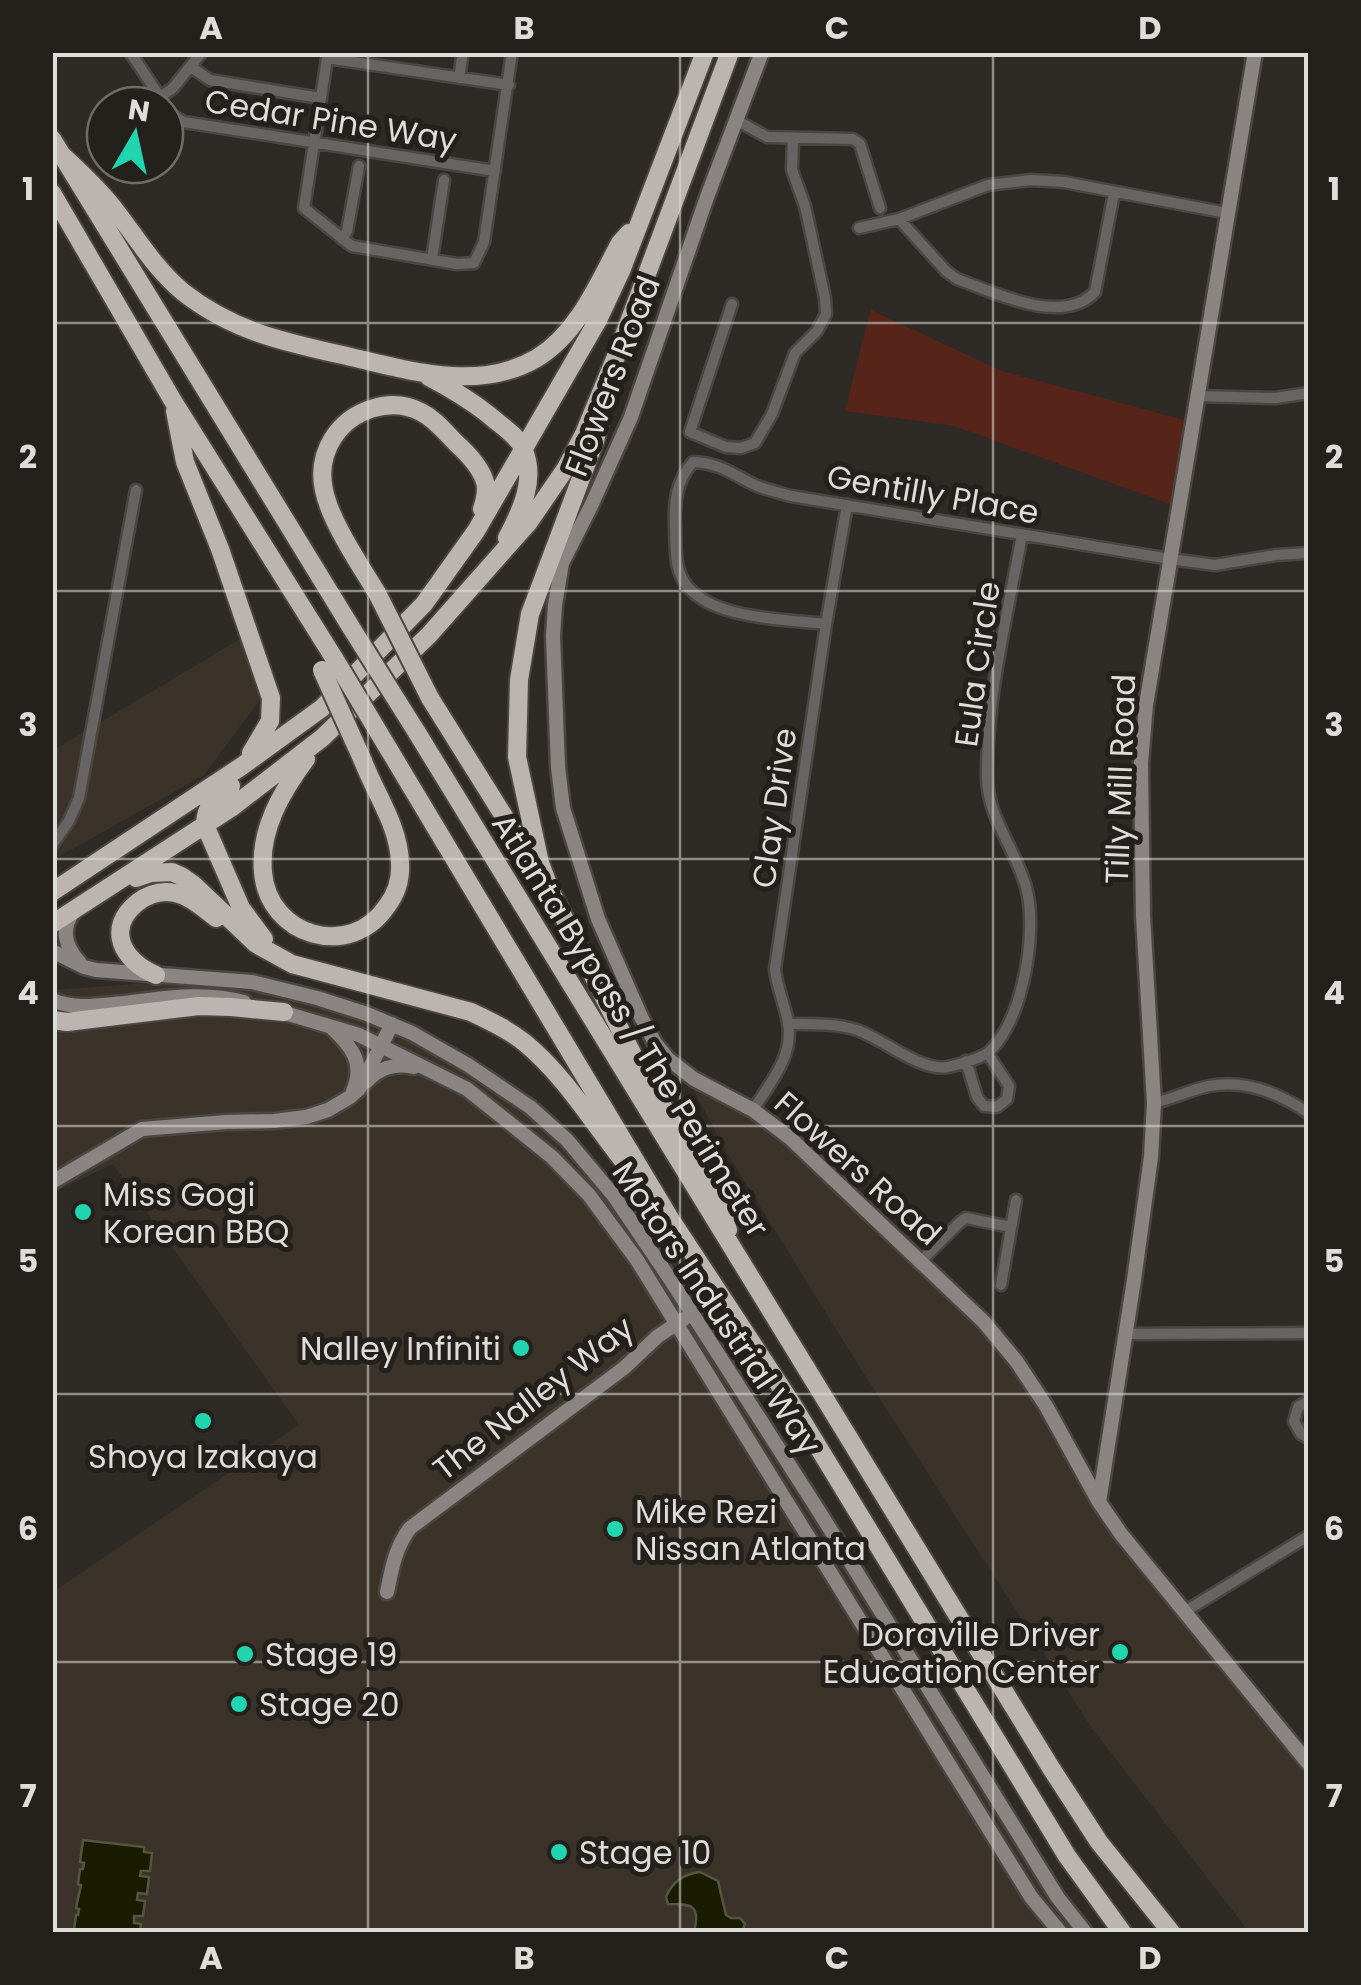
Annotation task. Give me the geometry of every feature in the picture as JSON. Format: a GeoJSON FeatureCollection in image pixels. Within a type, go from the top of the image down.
{"type":"FeatureCollection","features":[{"type":"Feature","properties":{"kind":"highway"},"geometry":{"type":"LineString","coordinates":[[324,971],[286,955],[260,937],[241,908],[205,825],[208,809],[214,798],[294,738],[424,604],[476,531],[598,320],[621,271],[705,52]]}},
{"type":"Feature","properties":{"kind":"highway"},"geometry":{"type":"LineString","coordinates":[[52,924],[266,783],[322,738],[430,635],[530,522],[584,434],[730,52]]}},
{"type":"Feature","properties":{"kind":"highway"},"geometry":{"type":"LineString","coordinates":[[58,148],[114,208],[165,274],[212,312],[268,338],[422,374],[484,375],[516,368],[544,353],[580,316],[620,243],[642,217]]}},
{"type":"Feature","properties":{"kind":"highway","name":"Atlanta Bypass / The Perimeter"},"geometry":{"type":"LineString","coordinates":[[58,148],[1051,1768],[1099,1842],[1170,1932]]}},
{"type":"Feature","properties":{"kind":"highway"},"geometry":{"type":"LineString","coordinates":[[52,193],[173,401],[298,600],[328,664],[363,762],[394,833],[400,860],[397,888],[383,912],[359,930],[338,936],[308,932],[284,918],[273,904],[263,877],[267,831],[282,795],[322,738]]}},
{"type":"Feature","properties":{"kind":"highway"},"geometry":{"type":"LineString","coordinates":[[551,892],[540,863],[517,757],[519,680],[530,614],[595,441],[617,354]]}},
{"type":"Feature","properties":{"kind":"highway"},"geometry":{"type":"LineString","coordinates":[[422,374],[480,408],[524,449],[526,494],[490,569]]}},
{"type":"Feature","properties":{"kind":"highway"},"geometry":{"type":"LineString","coordinates":[[173,401],[185,462],[220,548],[271,698],[272,714],[267,728],[242,766]]}},
{"type":"Feature","properties":{"kind":"highway"},"geometry":{"type":"LineString","coordinates":[[476,531],[486,498],[486,482],[461,447],[433,420],[412,408],[377,407],[338,430],[324,455],[322,478],[327,503],[430,698],[551,892],[638,1065],[722,1205],[731,1245]]}},
{"type":"Feature","properties":{"kind":"highway","name":"Atlanta Bypass / The Perimeter"},"geometry":{"type":"LineString","coordinates":[[328,664],[388,748],[669,1217],[792,1404],[1067,1856],[1122,1932]]}},
{"type":"Feature","properties":{"kind":"highway"},"geometry":{"type":"LineString","coordinates":[[60,887],[322,708]]}},
{"type":"Feature","properties":{"kind":"highway"},"geometry":{"type":"LineString","coordinates":[[112,886],[150,872],[172,872],[194,885],[256,944]]}},
{"type":"Feature","properties":{"kind":"highway"},"geometry":{"type":"LineString","coordinates":[[156,974],[141,968],[127,953],[119,930],[127,912],[142,899],[157,892],[172,892],[183,895],[292,964],[471,1012],[496,1023],[526,1044],[561,1080],[669,1217]]}},
{"type":"Feature","properties":{"kind":"highway"},"geometry":{"type":"LineString","coordinates":[[52,1020],[67,1022],[199,1006],[284,1012]]}},
{"type":"Feature","properties":{"kind":"main road","name":"Flowers Road"},"geometry":{"type":"LineString","coordinates":[[762,52],[631,417],[562,564],[553,636],[558,767],[563,808],[598,919],[642,1019],[662,1051],[694,1079],[754,1110],[790,1138],[984,1322],[1046,1406],[1099,1502],[1132,1549],[1308,1763]]}},
{"type":"Feature","properties":{"kind":"main road","name":"Tilly Mill Road"},"geometry":{"type":"LineString","coordinates":[[1099,1502],[1146,1192],[1154,1103],[1143,916],[1142,763],[1148,686],[1255,52]]}},
{"type":"Feature","properties":{"kind":"main road"},"geometry":{"type":"LineString","coordinates":[[52,900],[60,887]]}},
{"type":"Feature","properties":{"kind":"main road"},"geometry":{"type":"LineString","coordinates":[[74,911],[67,920],[65,939],[84,967]]}},
{"type":"Feature","properties":{"kind":"main road","name":"Motors Industrial Way"},"geometry":{"type":"LineString","coordinates":[[52,951],[84,967],[108,972],[264,984],[392,1024],[468,1064],[530,1107],[568,1140],[614,1196],[692,1314],[1058,1898],[1086,1932]]}},
{"type":"Feature","properties":{"kind":"main road","name":"Motors Industrial Way"},"geometry":{"type":"LineString","coordinates":[[52,1000],[85,1007],[179,997],[230,998],[359,1034],[467,1089],[552,1157],[589,1195],[637,1260],[1031,1897],[1060,1932]]}},
{"type":"Feature","properties":{"kind":"main road"},"geometry":{"type":"LineString","coordinates":[[354,1093],[392,1024]]}},
{"type":"Feature","properties":{"kind":"main road"},"geometry":{"type":"LineString","coordinates":[[331,1026],[356,1056],[354,1093]]}},
{"type":"Feature","properties":{"kind":"main road"},"geometry":{"type":"LineString","coordinates":[[52,1182],[142,1129],[306,1117],[328,1110],[373,1074],[400,1064],[431,1070]]}},
{"type":"Feature","properties":{"kind":"main road","name":"The Nalley Way"},"geometry":{"type":"LineString","coordinates":[[387,1592],[393,1560],[410,1528],[624,1368],[658,1336],[692,1314]]}},
{"type":"Feature","properties":{"kind":"main road"},"geometry":{"type":"LineString","coordinates":[[1076,1461],[1106,1453]]}},
{"type":"Feature","properties":{"kind":"street"},"geometry":{"type":"LineString","coordinates":[[130,52],[151,85]]}},
{"type":"Feature","properties":{"kind":"street"},"geometry":{"type":"LineString","coordinates":[[176,85],[202,52]]}},
{"type":"Feature","properties":{"kind":"street"},"geometry":{"type":"LineString","coordinates":[[459,78],[464,52]]}},
{"type":"Feature","properties":{"kind":"street"},"geometry":{"type":"LineString","coordinates":[[509,86],[375,59],[327,55],[304,208],[352,246],[457,264],[474,263],[484,242],[509,86],[512,52]]}},
{"type":"Feature","properties":{"kind":"street"},"geometry":{"type":"LineString","coordinates":[[191,67],[210,80],[320,98]]}},
{"type":"Feature","properties":{"kind":"street"},"geometry":{"type":"LineString","coordinates":[[736,120],[767,137],[853,140],[860,144],[880,208]]}},
{"type":"Feature","properties":{"kind":"street","name":"Cedar Pine Way"},"geometry":{"type":"LineString","coordinates":[[185,122],[495,171]]}},
{"type":"Feature","properties":{"kind":"street"},"geometry":{"type":"LineString","coordinates":[[732,304],[690,432],[726,447],[741,448],[755,443],[772,414],[795,354],[818,331],[826,314],[805,206],[792,170],[792,138]]}},
{"type":"Feature","properties":{"kind":"street"},"geometry":{"type":"LineString","coordinates":[[342,238],[348,231],[359,166]]}},
{"type":"Feature","properties":{"kind":"street"},"geometry":{"type":"LineString","coordinates":[[432,259],[444,180]]}},
{"type":"Feature","properties":{"kind":"street"},"geometry":{"type":"LineString","coordinates":[[859,228],[899,219],[988,185],[1031,180],[1064,182],[1227,212]]}},
{"type":"Feature","properties":{"kind":"street"},"geometry":{"type":"LineString","coordinates":[[899,219],[956,279],[1036,306],[1068,306],[1095,292],[1114,192]]}},
{"type":"Feature","properties":{"kind":"street"},"geometry":{"type":"LineString","coordinates":[[1197,396],[1276,398],[1308,393]]}},
{"type":"Feature","properties":{"kind":"street","name":"Gentilly Place"},"geometry":{"type":"LineString","coordinates":[[826,624],[746,614],[708,604],[695,595],[677,564],[674,519],[681,476],[693,462],[730,470],[759,487],[790,496],[1170,559],[1215,565],[1308,553]]}},
{"type":"Feature","properties":{"kind":"street"},"geometry":{"type":"LineString","coordinates":[[52,845],[79,798],[136,490]]}},
{"type":"Feature","properties":{"kind":"street","name":"Clay Drive"},"geometry":{"type":"LineString","coordinates":[[754,1110],[788,1051],[788,1024],[775,969],[847,505]]}},
{"type":"Feature","properties":{"kind":"street","name":"Eula Circle"},"geometry":{"type":"LineString","coordinates":[[988,1054],[1011,1020],[1029,943],[1026,887],[994,815],[987,784],[987,736],[1022,535]]}},
{"type":"Feature","properties":{"kind":"street"},"geometry":{"type":"LineString","coordinates":[[788,1024],[855,1030],[925,1064],[942,1068],[988,1054],[1009,1086],[1007,1099],[996,1107],[984,1106],[976,1097],[966,1061]]}},
{"type":"Feature","properties":{"kind":"street"},"geometry":{"type":"LineString","coordinates":[[1154,1103],[1208,1086],[1235,1084],[1265,1089],[1308,1113]]}},
{"type":"Feature","properties":{"kind":"street"},"geometry":{"type":"LineString","coordinates":[[1001,1285],[1016,1200]]}},
{"type":"Feature","properties":{"kind":"street"},"geometry":{"type":"LineString","coordinates":[[922,1260],[966,1218],[1011,1226]]}},
{"type":"Feature","properties":{"kind":"street"},"geometry":{"type":"LineString","coordinates":[[1124,1334],[1308,1332]]}},
{"type":"Feature","properties":{"kind":"street"},"geometry":{"type":"LineString","coordinates":[[1308,1401],[1298,1407],[1294,1421],[1308,1438]]}},
{"type":"Feature","properties":{"kind":"street"},"geometry":{"type":"LineString","coordinates":[[1184,1612],[1304,1539],[1308,1553]]}},
{"type":"Feature","properties":{"kind":"shaded area"},"geometry":{"type":"Polygon","coordinates":[[[871,308],[1002,371],[1192,422],[1178,507],[954,426],[845,411],[871,308]]]}},
{"type":"Feature","properties":{"kind":"shaded area"},"geometry":{"type":"Polygon","coordinates":[[[255,630],[262,697],[204,775],[53,860],[52,751],[255,630]]]}},
{"type":"Feature","properties":{"kind":"shaded area"},"geometry":{"type":"Polygon","coordinates":[[[186,980],[278,986],[410,1022],[567,1128],[667,1241],[823,1516],[1081,1932],[53,1932],[53,1592],[299,1425],[113,1164],[53,1193],[53,990],[186,980]]]}},
{"type":"Feature","properties":{"kind":"shaded area"},"geometry":{"type":"Polygon","coordinates":[[[693,1089],[744,1110],[964,1303],[1050,1403],[1105,1514],[1205,1653],[1308,1764],[1308,1932],[1249,1932],[1091,1727],[857,1363],[727,1153],[693,1089]]]}},
{"type":"Feature","properties":{"kind":"shaded area"},"geometry":{"type":"Polygon","coordinates":[[[83,1840],[144,1847],[144,1852],[152,1853],[150,1871],[141,1871],[140,1876],[149,1877],[147,1894],[138,1893],[137,1900],[145,1901],[143,1916],[134,1916],[134,1923],[141,1924],[140,1932],[74,1930],[80,1869],[84,1863],[80,1862],[83,1840]]]}},
{"type":"Feature","properties":{"kind":"shaded area"},"geometry":{"type":"Polygon","coordinates":[[[700,1872],[718,1881],[726,1915],[740,1918],[745,1924],[742,1932],[694,1932],[693,1908],[668,1904],[666,1897],[675,1883],[700,1872]]]}},
{"type":"Feature","properties":{"kind":"place","name":"Miss Gogi Korean BBQ"},"geometry":{"type":"Point","coordinates":[83,1212]}},
{"type":"Feature","properties":{"kind":"place","name":"Nalley Infiniti"},"geometry":{"type":"Point","coordinates":[521,1348]}},
{"type":"Feature","properties":{"kind":"place","name":"Shoya Izakaya"},"geometry":{"type":"Point","coordinates":[203,1421]}},
{"type":"Feature","properties":{"kind":"place","name":"Mike Rezi Nissan Atlanta"},"geometry":{"type":"Point","coordinates":[615,1529]}},
{"type":"Feature","properties":{"kind":"place","name":"Doraville Driver Education Center"},"geometry":{"type":"Point","coordinates":[1120,1652]}},
{"type":"Feature","properties":{"kind":"place","name":"Stage 19"},"geometry":{"type":"Point","coordinates":[245,1654]}},
{"type":"Feature","properties":{"kind":"place","name":"Stage 20"},"geometry":{"type":"Point","coordinates":[239,1704]}},
{"type":"Feature","properties":{"kind":"place","name":"Stage 10"},"geometry":{"type":"Point","coordinates":[559,1852]}}]}
